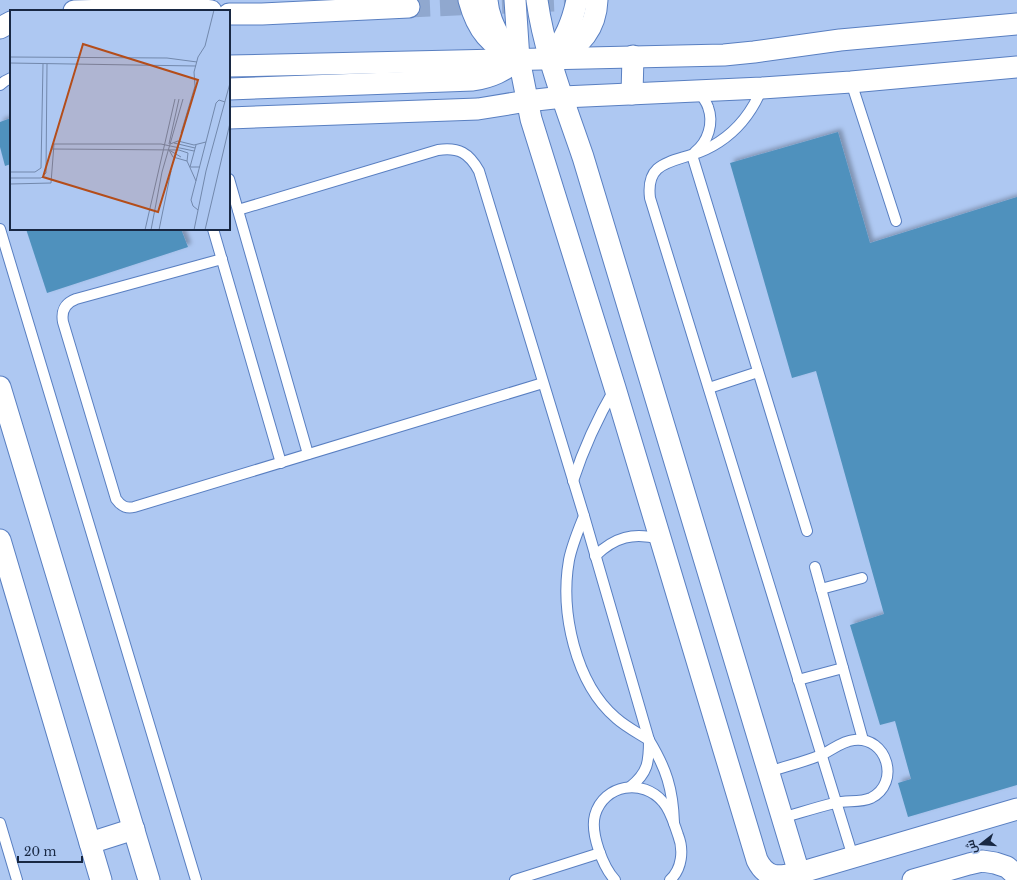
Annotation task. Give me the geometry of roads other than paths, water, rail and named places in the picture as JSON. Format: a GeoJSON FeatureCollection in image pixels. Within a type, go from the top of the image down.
{"type":"FeatureCollection","features":[{"type":"Feature","properties":{"kind":"street"},"geometry":{"type":"LineString","coordinates":[[469,0],[472,12],[486,36],[507,53],[520,58]]}},
{"type":"Feature","properties":{"kind":"street"},"geometry":{"type":"LineString","coordinates":[[487,0],[494,29],[501,40],[520,58]]}},
{"type":"Feature","properties":{"kind":"street"},"geometry":{"type":"LineString","coordinates":[[515,0],[520,58],[531,119],[615,388],[757,860],[761,868],[767,874],[775,877],[799,873],[1017,809]]}},
{"type":"Feature","properties":{"kind":"street"},"geometry":{"type":"LineString","coordinates":[[537,0],[551,58],[583,157],[799,873]]}},
{"type":"Feature","properties":{"kind":"street"},"geometry":{"type":"LineString","coordinates":[[551,58],[568,31],[574,15],[577,0]]}},
{"type":"Feature","properties":{"kind":"street"},"geometry":{"type":"LineString","coordinates":[[551,58],[562,55],[581,41],[593,21],[597,0]]}},
{"type":"Feature","properties":{"kind":"street"},"geometry":{"type":"LineString","coordinates":[[230,14],[245,15],[409,7]]}},
{"type":"Feature","properties":{"kind":"street"},"geometry":{"type":"LineString","coordinates":[[110,10],[183,8],[202,10]]}},
{"type":"Feature","properties":{"kind":"street"},"geometry":{"type":"LineString","coordinates":[[0,28],[10,23]]}},
{"type":"Feature","properties":{"kind":"street"},"geometry":{"type":"LineString","coordinates":[[230,66],[520,58],[724,55],[840,40],[1017,24]]}},
{"type":"Feature","properties":{"kind":"street"},"geometry":{"type":"LineString","coordinates":[[632,94],[633,56]]}},
{"type":"Feature","properties":{"kind":"street"},"geometry":{"type":"LineString","coordinates":[[230,89],[473,80],[486,78],[498,73],[509,67],[520,58]]}},
{"type":"Feature","properties":{"kind":"street"},"geometry":{"type":"LineString","coordinates":[[230,118],[478,109],[527,100],[563,97],[762,88],[852,82],[1017,67]]}},
{"type":"Feature","properties":{"kind":"street"},"geometry":{"type":"LineString","coordinates":[[0,387],[149,880]]}},
{"type":"Feature","properties":{"kind":"street"},"geometry":{"type":"LineString","coordinates":[[0,540],[101,880]]}},
{"type":"Feature","properties":{"kind":"street"},"geometry":{"type":"LineString","coordinates":[[90,843],[134,829]]}},
{"type":"Feature","properties":{"kind":"street"},"geometry":{"type":"LineString","coordinates":[[913,880],[982,861],[995,863],[1007,874]]}},
{"type":"Feature","properties":{"kind":"lane"},"geometry":{"type":"LineString","coordinates":[[0,85],[10,78]]}},
{"type":"Feature","properties":{"kind":"lane"},"geometry":{"type":"LineString","coordinates":[[852,82],[896,221]]}},
{"type":"Feature","properties":{"kind":"lane"},"geometry":{"type":"LineString","coordinates":[[762,88],[749,113],[730,135],[705,150],[665,163],[653,174],[649,190],[650,198],[853,857]]}},
{"type":"Feature","properties":{"kind":"lane"},"geometry":{"type":"LineString","coordinates":[[692,155],[705,142],[710,124],[708,106],[698,91]]}},
{"type":"Feature","properties":{"kind":"lane"},"geometry":{"type":"LineString","coordinates":[[238,210],[438,150],[450,149],[463,152],[475,163],[479,171],[584,516],[649,740],[649,759],[646,767],[636,782],[630,787]]}},
{"type":"Feature","properties":{"kind":"lane"},"geometry":{"type":"LineString","coordinates":[[692,155],[807,531]]}},
{"type":"Feature","properties":{"kind":"lane"},"geometry":{"type":"LineString","coordinates":[[230,182],[308,454]]}},
{"type":"Feature","properties":{"kind":"lane"},"geometry":{"type":"LineString","coordinates":[[0,229],[196,880]]}},
{"type":"Feature","properties":{"kind":"lane"},"geometry":{"type":"LineString","coordinates":[[213,230],[281,463]]}},
{"type":"Feature","properties":{"kind":"lane"},"geometry":{"type":"LineString","coordinates":[[222,259],[72,301],[62,312],[63,322],[116,499],[126,508],[134,507],[281,463],[543,383]]}},
{"type":"Feature","properties":{"kind":"lane"},"geometry":{"type":"LineString","coordinates":[[709,388],[758,372]]}},
{"type":"Feature","properties":{"kind":"lane"},"geometry":{"type":"LineString","coordinates":[[573,481],[590,433],[615,388]]}},
{"type":"Feature","properties":{"kind":"lane"},"geometry":{"type":"LineString","coordinates":[[584,516],[575,538],[569,560],[566,582],[569,627],[575,649],[581,669],[601,704],[621,722],[649,740],[659,755],[667,777],[672,799],[674,822]]}},
{"type":"Feature","properties":{"kind":"lane"},"geometry":{"type":"LineString","coordinates":[[595,556],[614,541],[625,537],[649,536],[660,539]]}},
{"type":"Feature","properties":{"kind":"lane"},"geometry":{"type":"LineString","coordinates":[[815,568],[863,740]]}},
{"type":"Feature","properties":{"kind":"lane"},"geometry":{"type":"LineString","coordinates":[[821,589],[862,578]]}},
{"type":"Feature","properties":{"kind":"lane"},"geometry":{"type":"LineString","coordinates":[[798,680],[843,668]]}},
{"type":"Feature","properties":{"kind":"lane"},"geometry":{"type":"LineString","coordinates":[[769,772],[822,754],[846,741],[855,740],[863,740],[878,747],[887,762],[888,770],[884,786],[879,793],[872,798],[864,801],[836,803],[782,818]]}},
{"type":"Feature","properties":{"kind":"lane"},"geometry":{"type":"LineString","coordinates":[[615,880],[608,870],[600,853],[594,834],[593,824],[599,806],[604,799],[620,789],[630,787],[649,790],[658,796],[669,811],[674,822],[682,850],[678,870],[670,880]]}},
{"type":"Feature","properties":{"kind":"lane"},"geometry":{"type":"LineString","coordinates":[[0,823],[17,880]]}},
{"type":"Feature","properties":{"kind":"lane"},"geometry":{"type":"LineString","coordinates":[[515,880],[600,853]]}},
{"type":"Feature","properties":{"kind":"tunnel"},"geometry":{"type":"LineString","coordinates":[[409,7],[578,0]]}}]}
